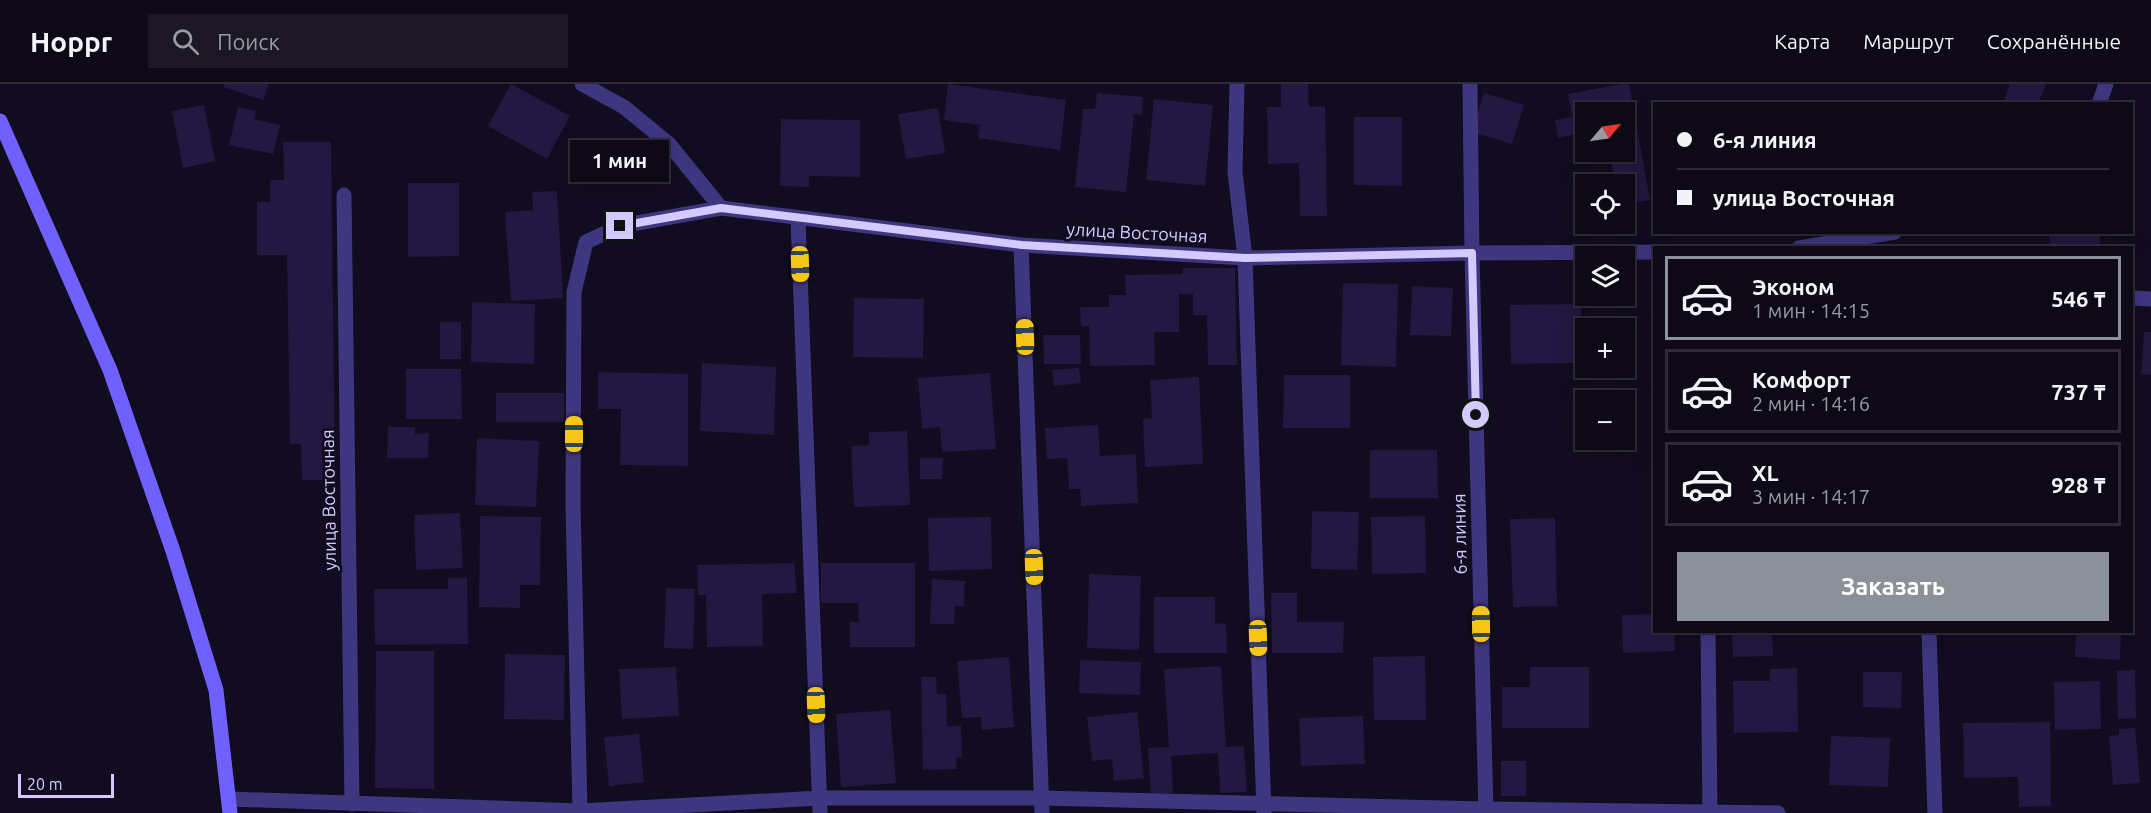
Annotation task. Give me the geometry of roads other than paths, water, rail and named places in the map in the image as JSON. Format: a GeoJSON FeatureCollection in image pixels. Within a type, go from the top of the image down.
{"type":"FeatureCollection","features":[{"type":"Feature","properties":{"kind":"main road"},"geometry":{"type":"LineString","coordinates":[[0,121],[110,370],[169,541],[216,690],[230,806]]}},
{"type":"Feature","properties":{"kind":"street"},"geometry":{"type":"LineString","coordinates":[[582,84],[624,107],[669,144],[721,208]]}},
{"type":"Feature","properties":{"kind":"street"},"geometry":{"type":"LineString","coordinates":[[1237,84],[1235,172],[1245,258],[1264,808]]}},
{"type":"Feature","properties":{"kind":"street","name":"6-я линия"},"geometry":{"type":"LineString","coordinates":[[1470,84],[1486,811]]}},
{"type":"Feature","properties":{"kind":"street"},"geometry":{"type":"LineString","coordinates":[[2100,102],[2106,84]]}},
{"type":"Feature","properties":{"kind":"street","name":"улица Восточная"},"geometry":{"type":"LineString","coordinates":[[344,195],[352,809]]}},
{"type":"Feature","properties":{"kind":"street","name":"улица Восточная"},"geometry":{"type":"LineString","coordinates":[[580,812],[573,505],[574,292],[586,242],[620,226],[721,208],[1022,245],[1245,258],[1653,252]]}},
{"type":"Feature","properties":{"kind":"street"},"geometry":{"type":"LineString","coordinates":[[798,218],[820,806]]}},
{"type":"Feature","properties":{"kind":"street"},"geometry":{"type":"LineString","coordinates":[[1811,246],[1883,234]]}},
{"type":"Feature","properties":{"kind":"street"},"geometry":{"type":"LineString","coordinates":[[1022,245],[1042,805]]}},
{"type":"Feature","properties":{"kind":"street"},"geometry":{"type":"LineString","coordinates":[[2133,298],[2151,299]]}},
{"type":"Feature","properties":{"kind":"street"},"geometry":{"type":"LineString","coordinates":[[1708,633],[1710,812]]}},
{"type":"Feature","properties":{"kind":"street"},"geometry":{"type":"LineString","coordinates":[[1929,633],[1935,813]]}},
{"type":"Feature","properties":{"kind":"street"},"geometry":{"type":"LineString","coordinates":[[230,806],[580,812],[820,806],[1042,805],[1778,813]]}}]}
